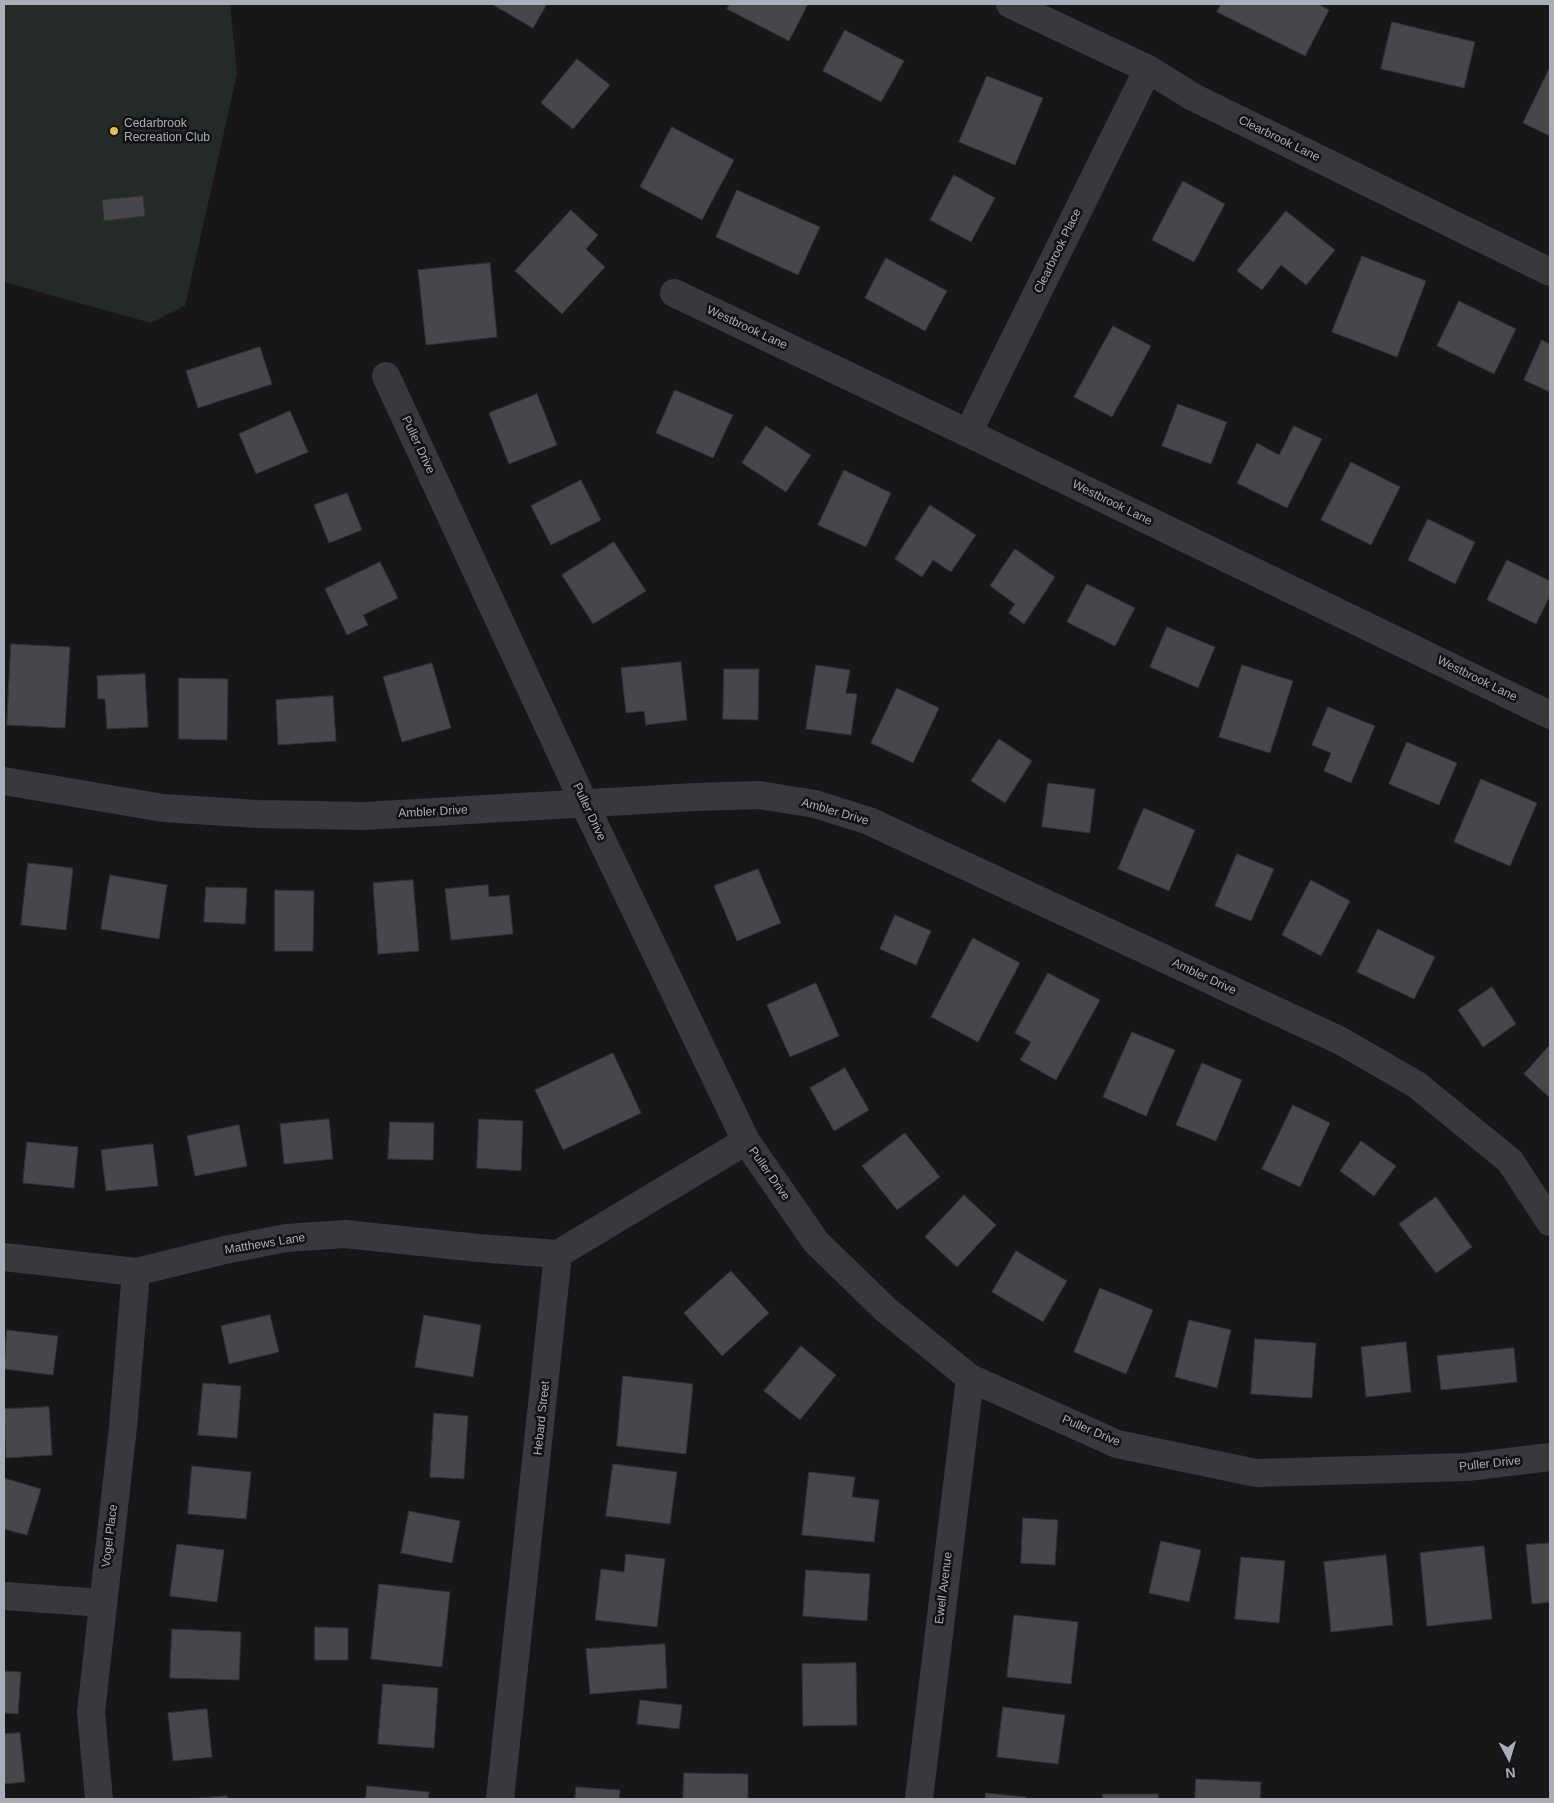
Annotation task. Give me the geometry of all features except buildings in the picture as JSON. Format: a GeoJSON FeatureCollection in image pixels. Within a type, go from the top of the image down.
{"type":"FeatureCollection","features":[{"type":"Feature","properties":{"kind":"street","name":"Clearbrook Lane"},"geometry":{"type":"LineString","coordinates":[[1010,4],[1148,68],[1193,97],[1550,272]]}},
{"type":"Feature","properties":{"kind":"street","name":"Clearbrook Place"},"geometry":{"type":"LineString","coordinates":[[968,433],[1148,68]]}},
{"type":"Feature","properties":{"kind":"street","name":"Westbrook Lane"},"geometry":{"type":"LineString","coordinates":[[674,293],[1550,715]]}},
{"type":"Feature","properties":{"kind":"street","name":"Puller Drive"},"geometry":{"type":"LineString","coordinates":[[386,376],[584,803],[746,1141],[816,1242],[885,1310],[970,1378],[1117,1444],[1256,1473],[1467,1467],[1550,1457]]}},
{"type":"Feature","properties":{"kind":"street","name":"Ambler Drive"},"geometry":{"type":"LineString","coordinates":[[4,781],[163,808],[257,814],[364,816],[759,795],[815,804],[869,821],[1341,1041],[1417,1085],[1510,1161],[1550,1222]]}},
{"type":"Feature","properties":{"kind":"street"},"geometry":{"type":"LineString","coordinates":[[558,1254],[746,1141]]}},
{"type":"Feature","properties":{"kind":"street","name":"Matthews Lane"},"geometry":{"type":"LineString","coordinates":[[4,1257],[136,1272],[225,1250],[286,1238],[345,1234],[478,1248],[558,1254]]}},
{"type":"Feature","properties":{"kind":"street","name":"Hebard Street"},"geometry":{"type":"LineString","coordinates":[[500,1799],[558,1254]]}},
{"type":"Feature","properties":{"kind":"street","name":"Vogel Place"},"geometry":{"type":"LineString","coordinates":[[99,1799],[91,1712],[123,1427],[136,1272]]}},
{"type":"Feature","properties":{"kind":"street","name":"Ewell Avenue"},"geometry":{"type":"LineString","coordinates":[[919,1799],[970,1378]]}},
{"type":"Feature","properties":{"kind":"street"},"geometry":{"type":"LineString","coordinates":[[4,1596],[103,1603]]}},
{"type":"Feature","properties":{"kind":"shaded area","name":"Cedarbrook Recreation Club"},"geometry":{"type":"Polygon","coordinates":[[[4,4],[230,4],[237,74],[185,306],[151,323],[4,282],[4,4]]]}},
{"type":"Feature","properties":{"kind":"place","name":"Cedarbrook Recreation Club"},"geometry":{"type":"Point","coordinates":[114,131]}}]}
